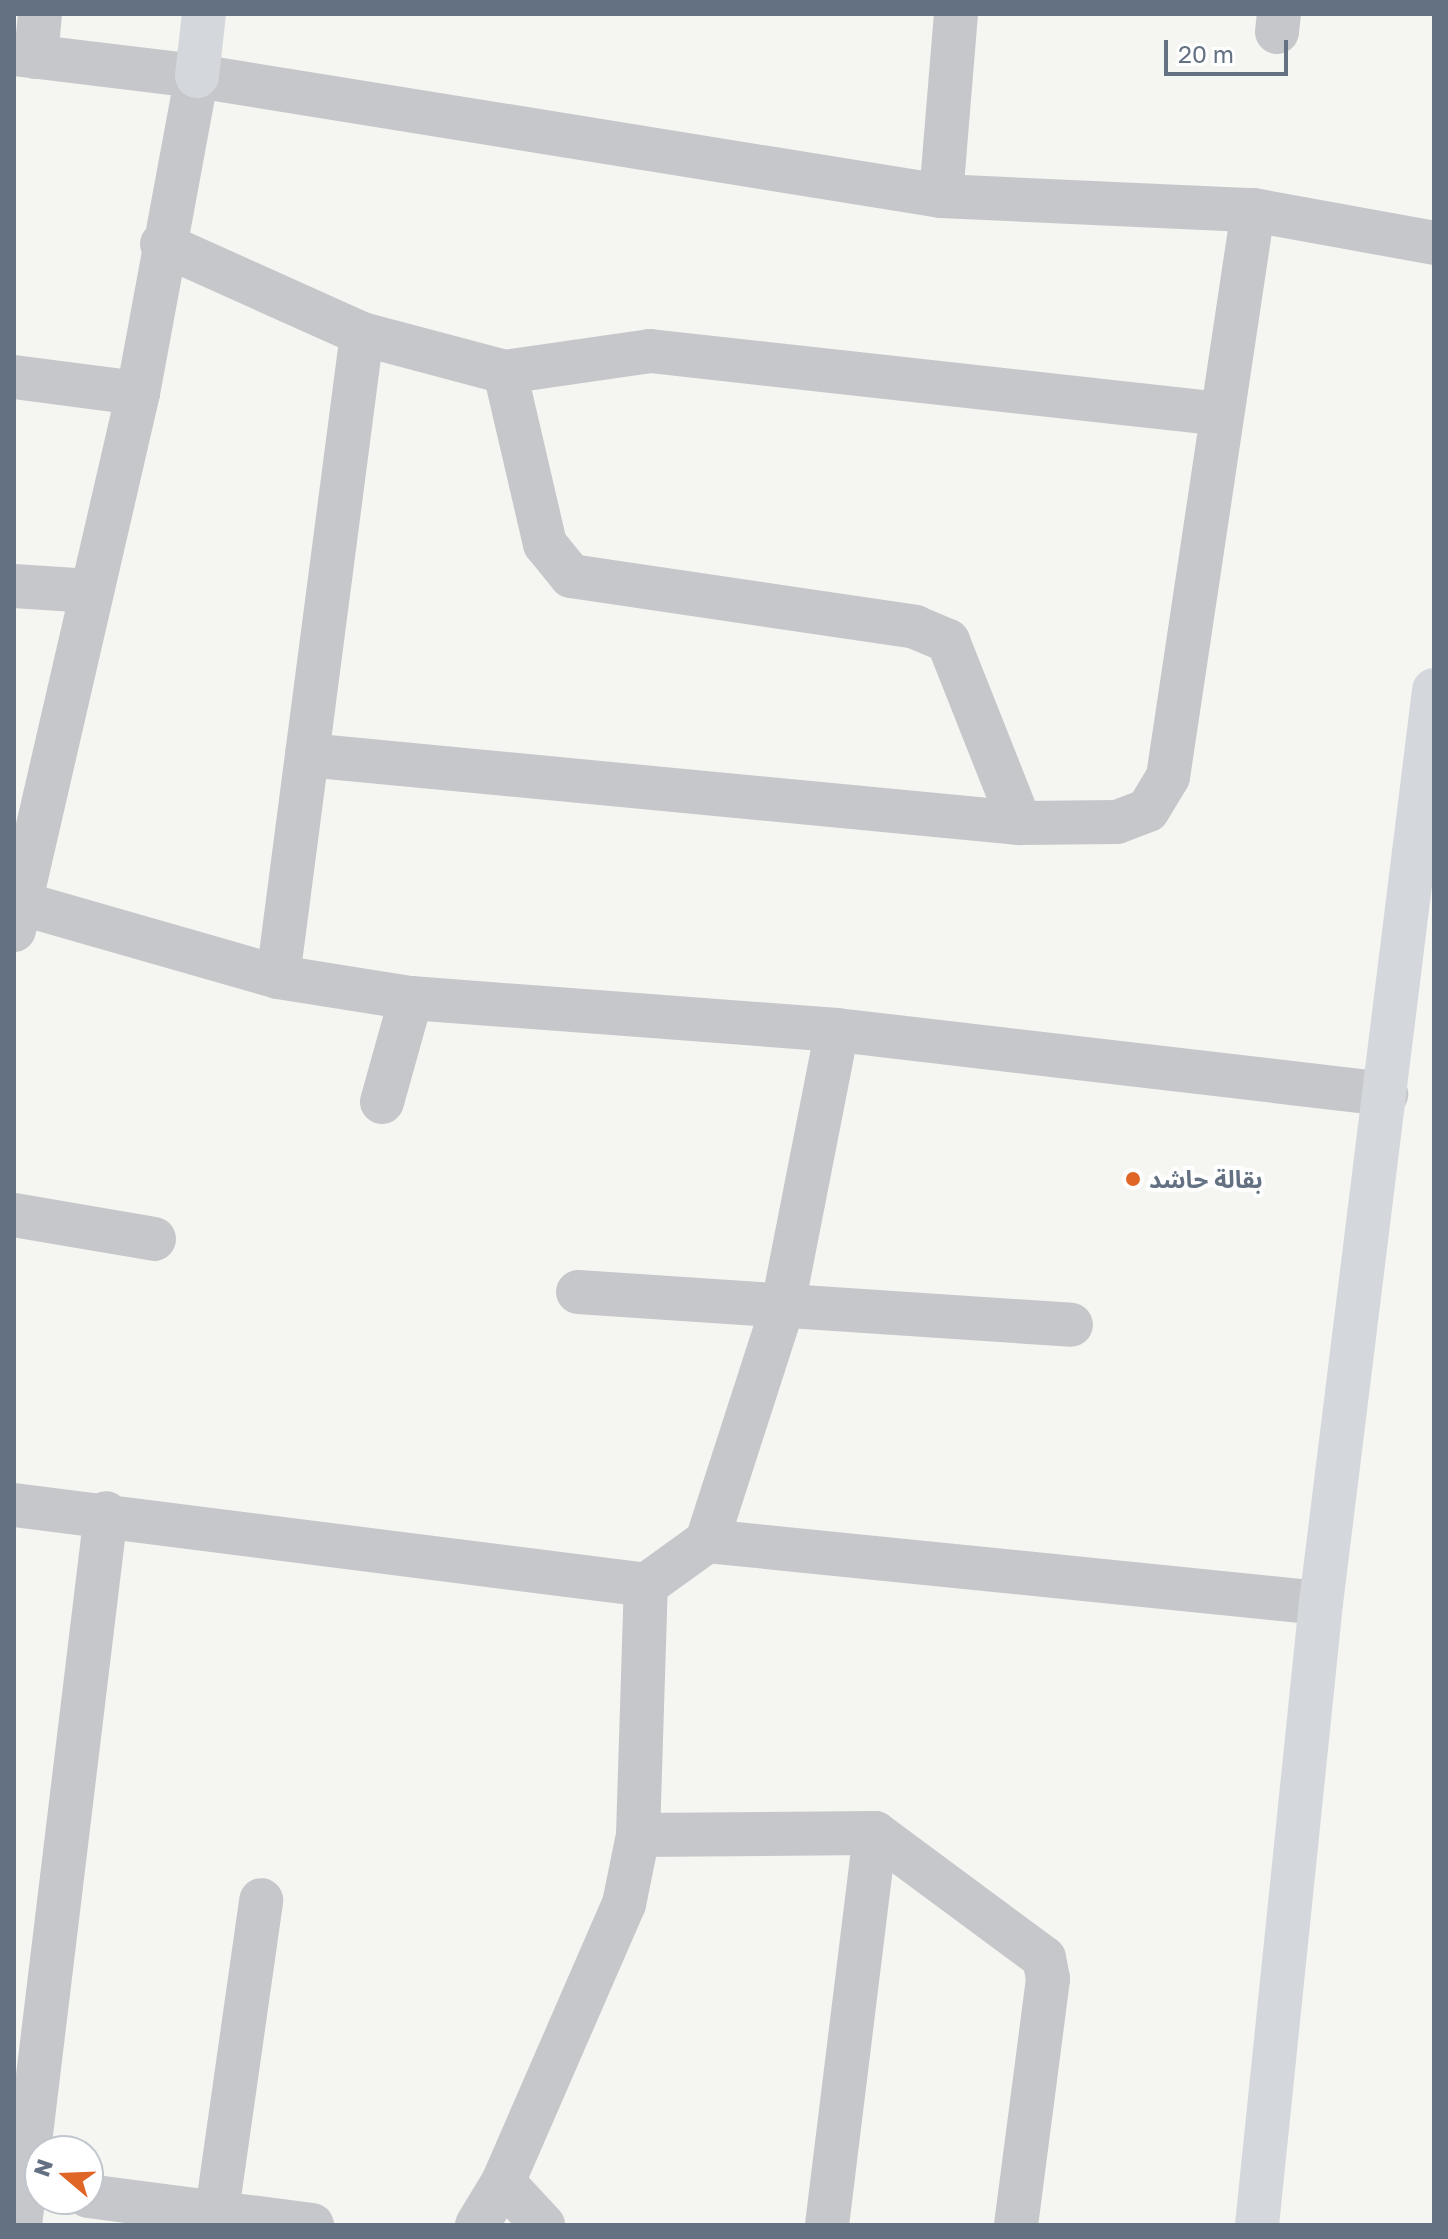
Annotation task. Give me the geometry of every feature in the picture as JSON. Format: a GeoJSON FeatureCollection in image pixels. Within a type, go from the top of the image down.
{"type":"FeatureCollection","features":[{"type":"Feature","properties":{"kind":"street"},"geometry":{"type":"LineString","coordinates":[[40,14],[25,55],[197,76],[941,196],[1253,210],[1434,243]]}},
{"type":"Feature","properties":{"kind":"street"},"geometry":{"type":"LineString","coordinates":[[204,14],[197,76],[162,244],[138,393],[17,917],[278,977],[411,998],[837,1030],[1386,1094]]}},
{"type":"Feature","properties":{"kind":"street"},"geometry":{"type":"LineString","coordinates":[[941,196],[956,14]]}},
{"type":"Feature","properties":{"kind":"street"},"geometry":{"type":"LineString","coordinates":[[307,755],[1020,823],[1117,822],[1148,810],[1168,777],[1253,210]]}},
{"type":"Feature","properties":{"kind":"street"},"geometry":{"type":"LineString","coordinates":[[162,244],[362,334],[505,372],[650,351],[1222,414]]}},
{"type":"Feature","properties":{"kind":"street"},"geometry":{"type":"LineString","coordinates":[[278,977],[362,334]]}},
{"type":"Feature","properties":{"kind":"street"},"geometry":{"type":"LineString","coordinates":[[505,372],[545,544],[571,576],[915,627],[948,641],[1020,823]]}},
{"type":"Feature","properties":{"kind":"street"},"geometry":{"type":"LineString","coordinates":[[14,377],[138,393]]}},
{"type":"Feature","properties":{"kind":"street"},"geometry":{"type":"LineString","coordinates":[[14,586],[91,591]]}},
{"type":"Feature","properties":{"kind":"street"},"geometry":{"type":"LineString","coordinates":[[1257,2225],[1321,1603],[1434,690]]}},
{"type":"Feature","properties":{"kind":"street"},"geometry":{"type":"LineString","coordinates":[[382,1102],[411,998]]}},
{"type":"Feature","properties":{"kind":"street"},"geometry":{"type":"LineString","coordinates":[[14,1505],[106,1513],[646,1585],[707,1541],[783,1305],[837,1030]]}},
{"type":"Feature","properties":{"kind":"street"},"geometry":{"type":"LineString","coordinates":[[14,1215],[154,1239]]}},
{"type":"Feature","properties":{"kind":"street"},"geometry":{"type":"LineString","coordinates":[[578,1292],[1071,1325]]}},
{"type":"Feature","properties":{"kind":"street"},"geometry":{"type":"LineString","coordinates":[[35,2135],[106,1513]]}},
{"type":"Feature","properties":{"kind":"street"},"geometry":{"type":"LineString","coordinates":[[707,1541],[1321,1603]]}},
{"type":"Feature","properties":{"kind":"street"},"geometry":{"type":"LineString","coordinates":[[477,2225],[503,2182],[624,1904],[638,1835],[646,1585]]}},
{"type":"Feature","properties":{"kind":"street"},"geometry":{"type":"LineString","coordinates":[[638,1835],[875,1833],[1044,1958],[1048,1979],[1016,2225]]}},
{"type":"Feature","properties":{"kind":"street"},"geometry":{"type":"LineString","coordinates":[[827,2225],[875,1833]]}},
{"type":"Feature","properties":{"kind":"street"},"geometry":{"type":"LineString","coordinates":[[217,2211],[261,1900]]}},
{"type":"Feature","properties":{"kind":"street"},"geometry":{"type":"LineString","coordinates":[[503,2182],[543,2225]]}},
{"type":"Feature","properties":{"kind":"street"},"geometry":{"type":"LineString","coordinates":[[104,2198],[312,2225]]}},
{"type":"Feature","properties":{"kind":"place","name":"بقالة حاشد"},"geometry":{"type":"Point","coordinates":[1133,1179]}}]}
